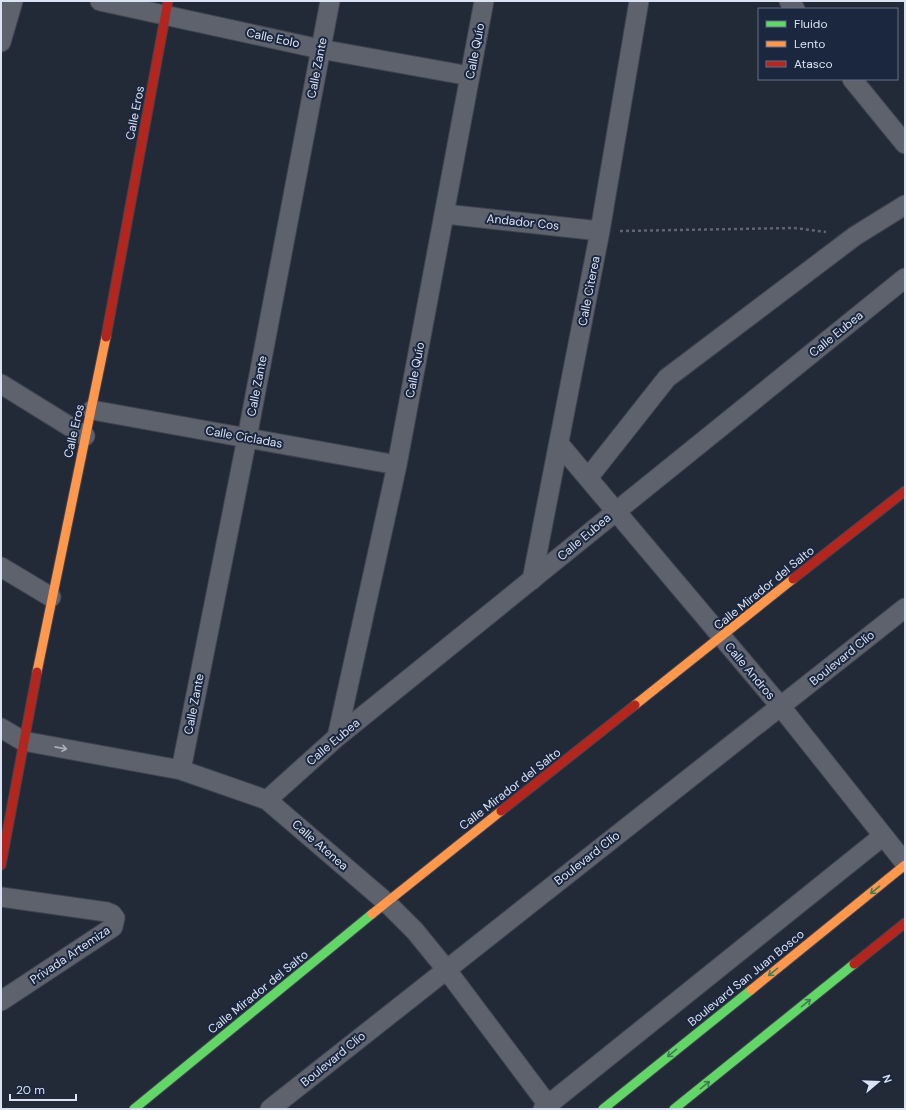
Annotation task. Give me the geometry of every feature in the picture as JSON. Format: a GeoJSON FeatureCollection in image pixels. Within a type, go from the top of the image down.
{"type":"FeatureCollection","features":[{"type":"Feature","properties":{"kind":"street"},"geometry":{"type":"LineString","coordinates":[[1,42],[13,1]]}},
{"type":"Feature","properties":{"kind":"street","name":"Calle Eolo"},"geometry":{"type":"LineString","coordinates":[[100,1],[167,8],[320,49],[470,76]]}},
{"type":"Feature","properties":{"kind":"street","name":"Calle Zante"},"geometry":{"type":"LineString","coordinates":[[181,770],[247,438],[330,1]]}},
{"type":"Feature","properties":{"kind":"street","name":"Calle Quío"},"geometry":{"type":"LineString","coordinates":[[338,737],[397,465],[484,1]]}},
{"type":"Feature","properties":{"kind":"street","name":"Calle Citerea"},"geometry":{"type":"LineString","coordinates":[[532,580],[560,445],[600,231],[639,1]]}},
{"type":"Feature","properties":{"kind":"street","name":"Calle Eros"},"geometry":{"type":"LineString","coordinates":[[1,865],[51,597],[85,436],[92,410],[167,8]]}},
{"type":"Feature","properties":{"kind":"street"},"geometry":{"type":"LineString","coordinates":[[853,80],[905,144]]}},
{"type":"Feature","properties":{"kind":"street"},"geometry":{"type":"LineString","coordinates":[[588,478],[667,378],[855,236],[905,205]]}},
{"type":"Feature","properties":{"kind":"street","name":"Andador Cos"},"geometry":{"type":"LineString","coordinates":[[445,214],[600,231]]}},
{"type":"Feature","properties":{"kind":"street","name":"Calle Eubea"},"geometry":{"type":"LineString","coordinates":[[267,800],[338,737],[905,278]]}},
{"type":"Feature","properties":{"kind":"street"},"geometry":{"type":"LineString","coordinates":[[1,384],[85,436]]}},
{"type":"Feature","properties":{"kind":"street","name":"Calle Cícladas"},"geometry":{"type":"LineString","coordinates":[[92,410],[397,465]]}},
{"type":"Feature","properties":{"kind":"street","name":"Calle Andros"},"geometry":{"type":"LineString","coordinates":[[560,445],[781,708],[905,864]]}},
{"type":"Feature","properties":{"kind":"street","name":"Calle Mirador del Salto"},"geometry":{"type":"LineString","coordinates":[[134,1109],[386,902],[905,491]]}},
{"type":"Feature","properties":{"kind":"street"},"geometry":{"type":"LineString","coordinates":[[1,567],[51,597]]}},
{"type":"Feature","properties":{"kind":"street","name":"Boulevard Clío"},"geometry":{"type":"LineString","coordinates":[[270,1109],[446,968],[781,708],[905,608]]}},
{"type":"Feature","properties":{"kind":"street","name":"Calle Atenea"},"geometry":{"type":"LineString","coordinates":[[1,728],[23,741],[181,770],[267,800],[386,902],[415,931],[446,968],[545,1107]]}},
{"type":"Feature","properties":{"kind":"street"},"geometry":{"type":"LineString","coordinates":[[545,1107],[883,836]]}},
{"type":"Feature","properties":{"kind":"street","name":"Boulevard San Juan Bosco"},"geometry":{"type":"LineString","coordinates":[[603,1109],[905,864]]}},
{"type":"Feature","properties":{"kind":"street","name":"Privada Artemiza"},"geometry":{"type":"LineString","coordinates":[[1,897],[107,912],[112,914],[115,918],[115,923],[113,927],[1,1001]]}},
{"type":"Feature","properties":{"kind":"street"},"geometry":{"type":"LineString","coordinates":[[674,1109],[905,923]]}},
{"type":"Feature","properties":{"kind":"path"},"geometry":{"type":"LineString","coordinates":[[600,231],[794,228],[855,236]]}},
{"type":"Feature","properties":{"kind":"traffic: fast"},"geometry":{"type":"LineString","coordinates":[[134,1109],[372,914]]}},
{"type":"Feature","properties":{"kind":"traffic: fast"},"geometry":{"type":"LineString","coordinates":[[674,1109],[854,964]]}},
{"type":"Feature","properties":{"kind":"traffic: fast"},"geometry":{"type":"LineString","coordinates":[[603,1109],[751,990]]}},
{"type":"Feature","properties":{"kind":"traffic: slow"},"geometry":{"type":"LineString","coordinates":[[37,672],[106,337]]}},
{"type":"Feature","properties":{"kind":"traffic: slow"},"geometry":{"type":"LineString","coordinates":[[635,705],[793,579]]}},
{"type":"Feature","properties":{"kind":"traffic: slow"},"geometry":{"type":"LineString","coordinates":[[372,914],[501,811]]}},
{"type":"Feature","properties":{"kind":"traffic: slow"},"geometry":{"type":"LineString","coordinates":[[751,990],[905,865]]}},
{"type":"Feature","properties":{"kind":"traffic: jam"},"geometry":{"type":"LineString","coordinates":[[106,337],[168,1]]}},
{"type":"Feature","properties":{"kind":"traffic: jam"},"geometry":{"type":"LineString","coordinates":[[793,579],[905,491]]}},
{"type":"Feature","properties":{"kind":"traffic: jam"},"geometry":{"type":"LineString","coordinates":[[1,865],[37,672]]}},
{"type":"Feature","properties":{"kind":"traffic: jam"},"geometry":{"type":"LineString","coordinates":[[501,811],[635,705]]}},
{"type":"Feature","properties":{"kind":"traffic: jam"},"geometry":{"type":"LineString","coordinates":[[854,964],[905,923]]}}]}
